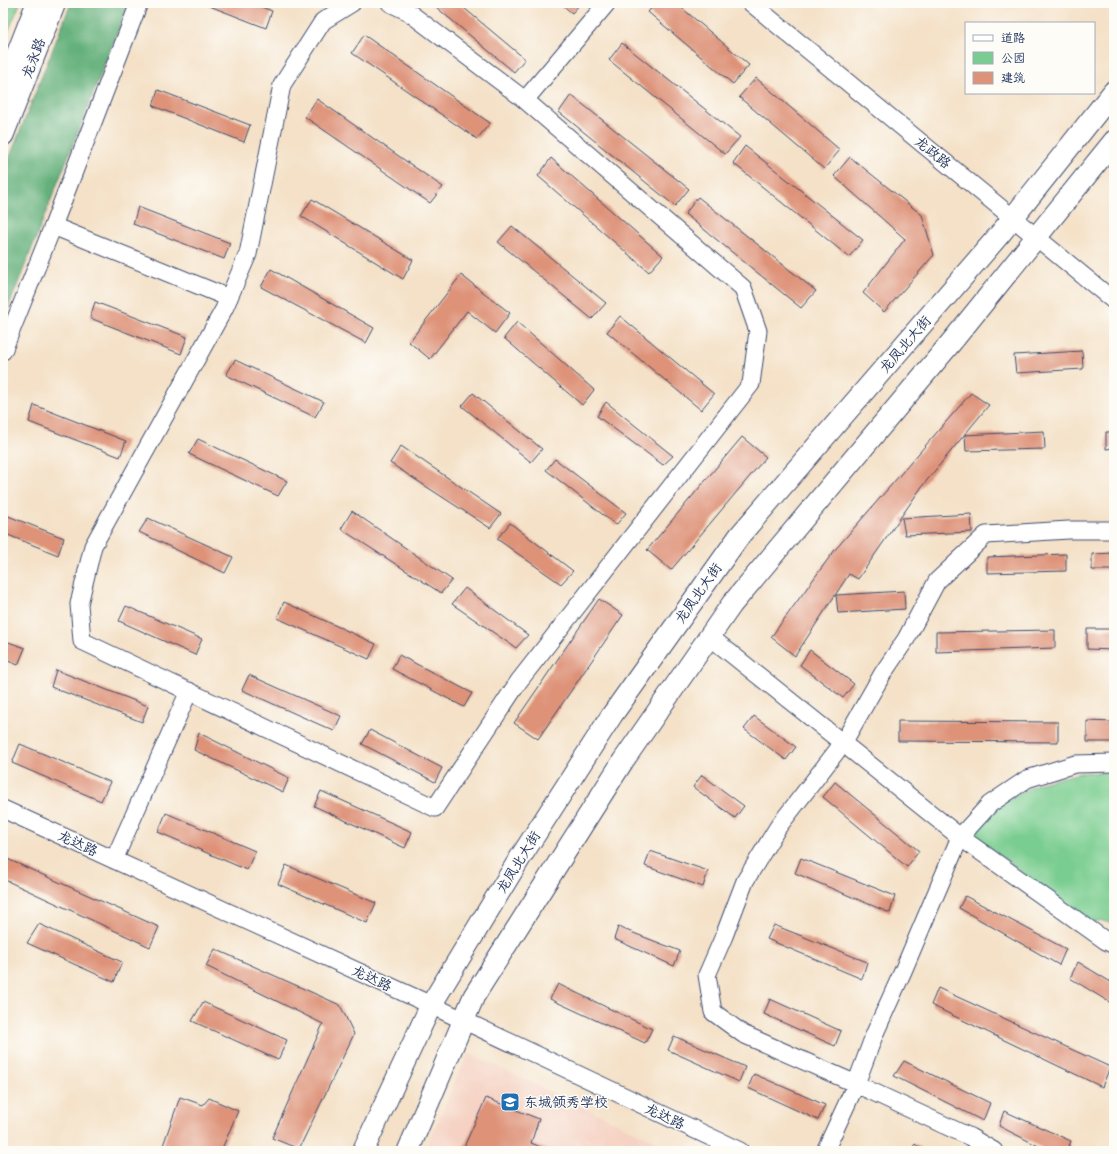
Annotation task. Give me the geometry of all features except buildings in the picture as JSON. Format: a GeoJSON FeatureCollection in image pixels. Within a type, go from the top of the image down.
{"type":"FeatureCollection","features":[{"type":"Feature","properties":{"kind":"main road","name":"龙永路"},"geometry":{"type":"LineString","coordinates":[[3,90],[37,3]]}},
{"type":"Feature","properties":{"kind":"main road","name":"龙永路"},"geometry":{"type":"LineString","coordinates":[[3,135],[54,3]]}},
{"type":"Feature","properties":{"kind":"main road","name":"龙凤北大街"},"geometry":{"type":"LineString","coordinates":[[363,1151],[431,1005],[520,858],[612,715],[740,535],[1013,217],[1114,91]]}},
{"type":"Feature","properties":{"kind":"main road"},"geometry":{"type":"LineString","coordinates":[[408,1151],[474,996],[623,761],[709,636],[732,604],[954,339],[1114,141]]}},
{"type":"Feature","properties":{"kind":"street"},"geometry":{"type":"LineString","coordinates":[[3,351],[140,3]]}},
{"type":"Feature","properties":{"kind":"street"},"geometry":{"type":"LineString","coordinates":[[352,3],[323,22],[282,85],[248,254],[224,309],[93,546],[79,604],[82,641],[435,808],[519,681],[751,384],[758,331],[743,288],[526,100],[407,11],[390,3]]}},
{"type":"Feature","properties":{"kind":"street"},"geometry":{"type":"LineString","coordinates":[[526,100],[607,3]]}},
{"type":"Feature","properties":{"kind":"street","name":"龙政路"},"geometry":{"type":"LineString","coordinates":[[751,3],[1114,301]]}},
{"type":"Feature","properties":{"kind":"street"},"geometry":{"type":"LineString","coordinates":[[53,226],[229,298]]}},
{"type":"Feature","properties":{"kind":"street"},"geometry":{"type":"LineString","coordinates":[[994,1151],[970,1137],[743,1034],[713,1012],[707,975],[745,881],[778,827],[843,743],[883,673],[906,639],[937,581],[986,535],[1069,530],[1114,530]]}},
{"type":"Feature","properties":{"kind":"street"},"geometry":{"type":"LineString","coordinates":[[709,636],[960,837],[1114,946]]}},
{"type":"Feature","properties":{"kind":"street"},"geometry":{"type":"LineString","coordinates":[[114,860],[188,691]]}},
{"type":"Feature","properties":{"kind":"street"},"geometry":{"type":"LineString","coordinates":[[825,1151],[856,1084],[875,1033],[960,837],[990,804],[1027,779],[1074,764],[1114,763]]}},
{"type":"Feature","properties":{"kind":"street","name":"龙达路"},"geometry":{"type":"LineString","coordinates":[[3,809],[431,1005],[740,1151]]}},
{"type":"Feature","properties":{"kind":"shaded area","name":"东城领秀学校"},"geometry":{"type":"Polygon","coordinates":[[[468,1053],[677,1151],[425,1151],[468,1053]]]}},
{"type":"Feature","properties":{"kind":"green space"},"geometry":{"type":"Polygon","coordinates":[[[3,3],[20,3],[3,44],[3,3]]]}},
{"type":"Feature","properties":{"kind":"green space"},"geometry":{"type":"Polygon","coordinates":[[[71,3],[129,3],[3,321],[3,174],[71,3]]]}},
{"type":"Feature","properties":{"kind":"green space"},"geometry":{"type":"Polygon","coordinates":[[[1114,772],[1114,921],[1112,923],[1101,921],[1090,925],[972,834],[1003,802],[1037,784],[1080,773],[1114,772]]]}},
{"type":"Feature","properties":{"kind":"place","name":"东城领秀学校"},"geometry":{"type":"Point","coordinates":[510,1102]}}]}
